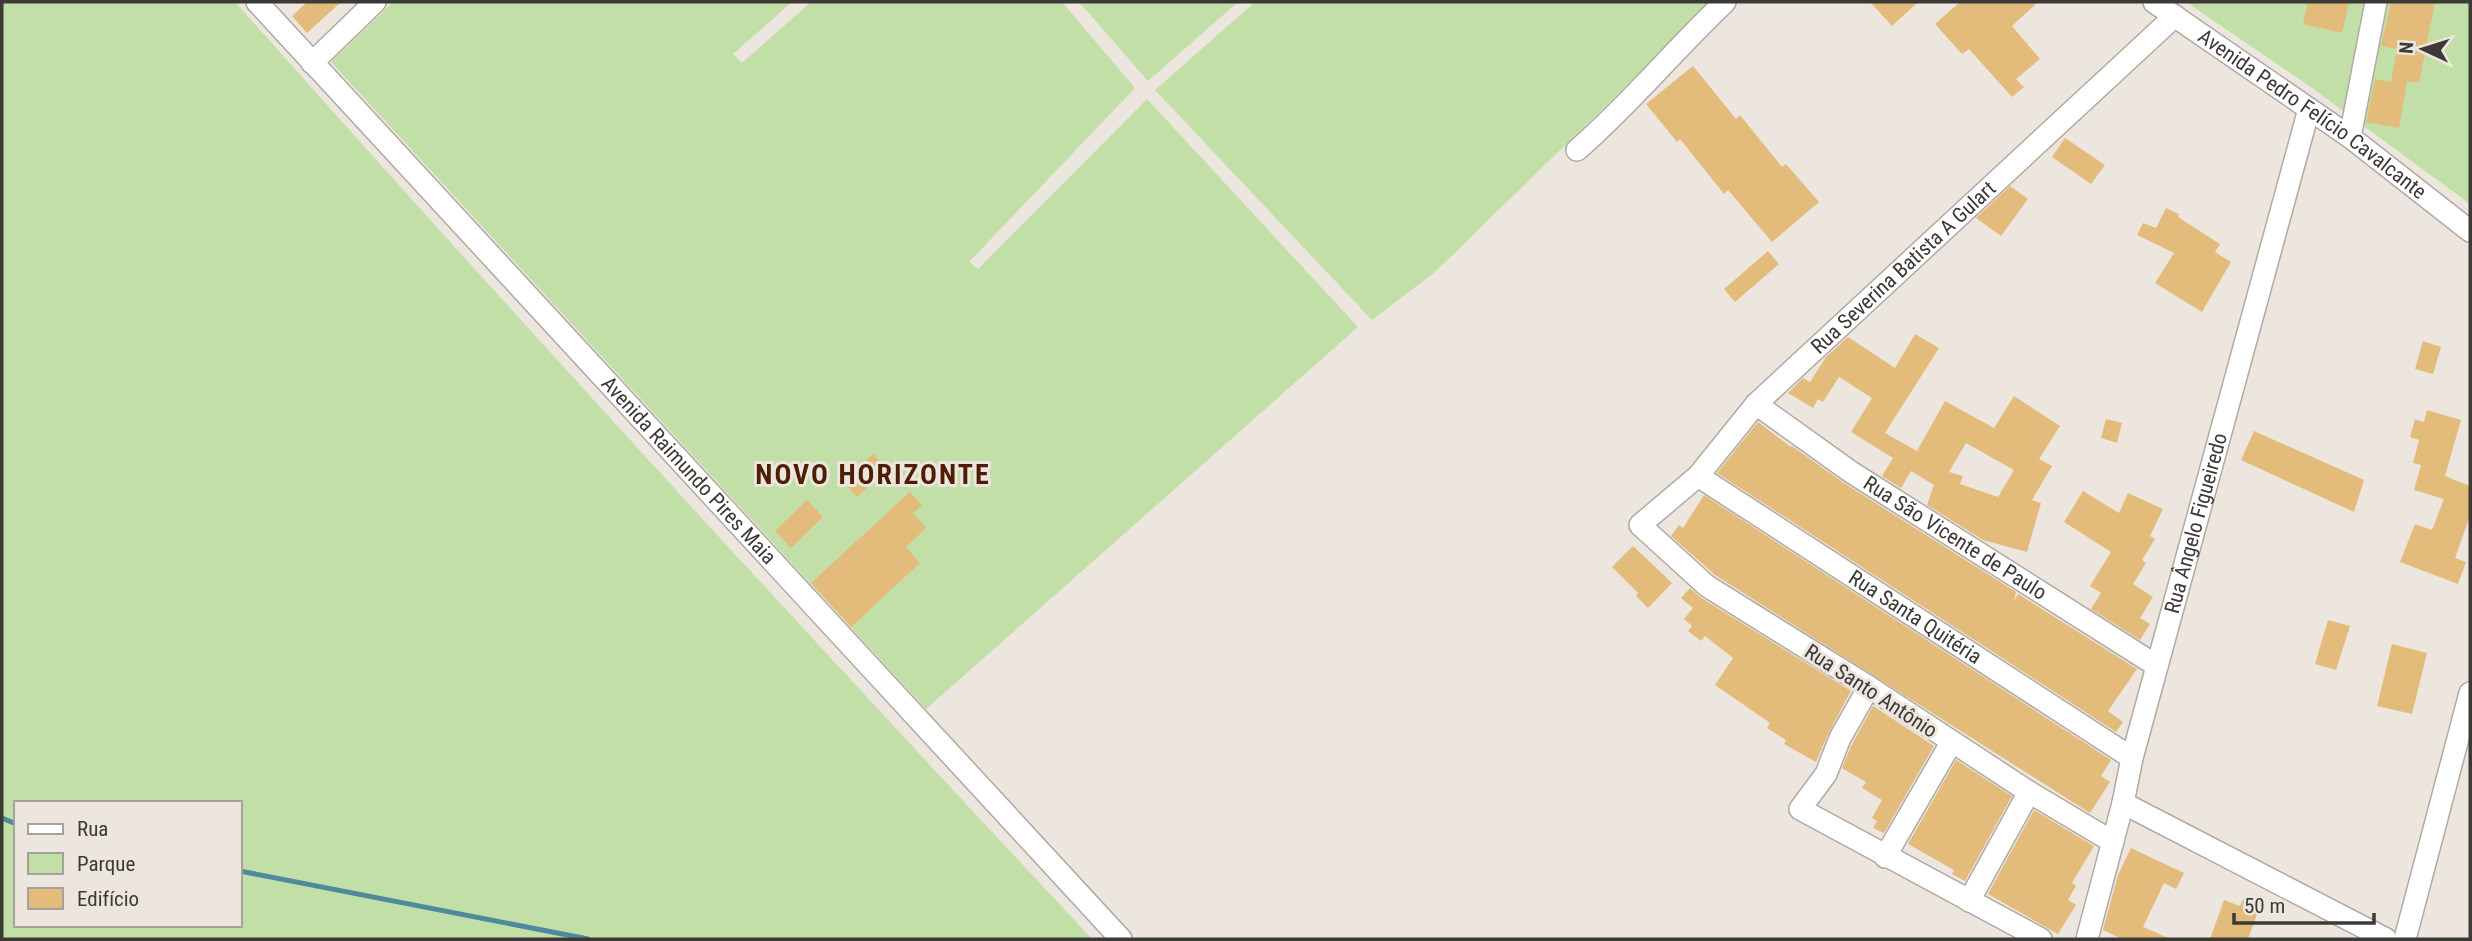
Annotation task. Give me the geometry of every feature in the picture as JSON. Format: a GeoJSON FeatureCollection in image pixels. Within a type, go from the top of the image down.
{"type":"FeatureCollection","features":[{"type":"Feature","properties":{"kind":"street","name":"Avenida Raimundo Pires Maia"},"geometry":{"type":"LineString","coordinates":[[257,2],[1121,939]]}},
{"type":"Feature","properties":{"kind":"street"},"geometry":{"type":"LineString","coordinates":[[312,63],[375,2]]}},
{"type":"Feature","properties":{"kind":"street"},"geometry":{"type":"LineString","coordinates":[[1577,150],[1606,124],[1725,2]]}},
{"type":"Feature","properties":{"kind":"street","name":"Avenida Pedro Felício Cavalcante"},"geometry":{"type":"LineString","coordinates":[[2154,2],[2350,136],[2470,231]]}},
{"type":"Feature","properties":{"kind":"street"},"geometry":{"type":"LineString","coordinates":[[2350,136],[2376,2]]}},
{"type":"Feature","properties":{"kind":"street","name":"Rua Severina Batista A Gulart"},"geometry":{"type":"LineString","coordinates":[[1640,524],[1698,476],[1756,404],[2175,16]]}},
{"type":"Feature","properties":{"kind":"street","name":"Rua Ângelo Figueiredo"},"geometry":{"type":"LineString","coordinates":[[2087,939],[2123,803],[2132,758],[2309,109]]}},
{"type":"Feature","properties":{"kind":"street","name":"Rua São Vicente de Paulo"},"geometry":{"type":"LineString","coordinates":[[1756,404],[1851,472],[2157,666]]}},
{"type":"Feature","properties":{"kind":"street","name":"Rua Santa Quitéria"},"geometry":{"type":"LineString","coordinates":[[1698,476],[2132,758]]}},
{"type":"Feature","properties":{"kind":"street","name":"Rua Santo Antônio"},"geometry":{"type":"LineString","coordinates":[[1640,524],[1707,586],[1869,687],[2028,792],[2113,842]]}},
{"type":"Feature","properties":{"kind":"street"},"geometry":{"type":"LineString","coordinates":[[1869,687],[1840,738],[1826,774],[1800,809],[2041,939]]}},
{"type":"Feature","properties":{"kind":"street"},"geometry":{"type":"LineString","coordinates":[[2404,939],[2470,693]]}},
{"type":"Feature","properties":{"kind":"street"},"geometry":{"type":"LineString","coordinates":[[1885,857],[1951,743]]}},
{"type":"Feature","properties":{"kind":"street"},"geometry":{"type":"LineString","coordinates":[[1969,901],[2028,792]]}},
{"type":"Feature","properties":{"kind":"street"},"geometry":{"type":"LineString","coordinates":[[2123,803],[2386,939]]}},
{"type":"Feature","properties":{"kind":"green space"},"geometry":{"type":"Polygon","coordinates":[[[2,2],[235,2],[660,473],[1092,939],[2,939],[2,2]]]}},
{"type":"Feature","properties":{"kind":"green space"},"geometry":{"type":"Polygon","coordinates":[[[393,2],[792,2],[733,54],[742,63],[811,2],[1062,2],[1135,88],[969,262],[978,269],[1147,99],[1358,327],[926,709],[331,62],[393,2]]]}},
{"type":"Feature","properties":{"kind":"green space"},"geometry":{"type":"Polygon","coordinates":[[[1079,2],[1238,2],[1148,81],[1079,2]]]}},
{"type":"Feature","properties":{"kind":"green space"},"geometry":{"type":"Polygon","coordinates":[[[1255,2],[1712,2],[1435,272],[1372,320],[1155,90],[1255,2]]]}},
{"type":"Feature","properties":{"kind":"green space"},"geometry":{"type":"Polygon","coordinates":[[[2186,2],[2470,2],[2470,204],[2308,85],[2186,2]]]}},
{"type":"Feature","properties":{"kind":"building"},"geometry":{"type":"Polygon","coordinates":[[[307,2],[341,2],[307,33],[292,16],[307,2]]]}},
{"type":"Feature","properties":{"kind":"building"},"geometry":{"type":"Polygon","coordinates":[[[1870,2],[1918,2],[1892,26],[1870,2]]]}},
{"type":"Feature","properties":{"kind":"building"},"geometry":{"type":"Polygon","coordinates":[[[1960,2],[2038,2],[2012,26],[2040,59],[2016,79],[2024,87],[2012,97],[1969,49],[1962,54],[1935,24],[1960,2]]]}},
{"type":"Feature","properties":{"kind":"building"},"geometry":{"type":"Polygon","coordinates":[[[2308,2],[2349,2],[2342,33],[2303,24],[2308,2]]]}},
{"type":"Feature","properties":{"kind":"building"},"geometry":{"type":"Polygon","coordinates":[[[2391,2],[2435,2],[2419,83],[2407,81],[2399,128],[2366,122],[2375,79],[2391,82],[2397,49],[2381,46],[2391,2]]]}},
{"type":"Feature","properties":{"kind":"building"},"geometry":{"type":"Polygon","coordinates":[[[1693,66],[1736,119],[1740,115],[1782,167],[1786,164],[1819,202],[1772,242],[1728,190],[1724,194],[1680,139],[1677,142],[1646,104],[1693,66]]]}},
{"type":"Feature","properties":{"kind":"building"},"geometry":{"type":"Polygon","coordinates":[[[2065,138],[2105,165],[2091,184],[2052,157],[2065,138]]]}},
{"type":"Feature","properties":{"kind":"building"},"geometry":{"type":"Polygon","coordinates":[[[2010,186],[2028,199],[2001,236],[1976,218],[2010,186]]]}},
{"type":"Feature","properties":{"kind":"building"},"geometry":{"type":"Polygon","coordinates":[[[2166,208],[2179,214],[2178,217],[2220,244],[2215,252],[2231,262],[2202,312],[2155,283],[2174,253],[2137,235],[2143,223],[2156,228],[2166,208]]]}},
{"type":"Feature","properties":{"kind":"building"},"geometry":{"type":"Polygon","coordinates":[[[1768,251],[1779,264],[1735,302],[1724,289],[1768,251]]]}},
{"type":"Feature","properties":{"kind":"building"},"geometry":{"type":"Polygon","coordinates":[[[1915,334],[1939,348],[1885,433],[1917,451],[1945,401],[1994,428],[2014,396],[2060,426],[2039,459],[2052,466],[2032,500],[2041,503],[2027,552],[1983,540],[1927,505],[1934,485],[1911,471],[1901,488],[1882,476],[1893,458],[1851,432],[1872,398],[1839,377],[1823,402],[1818,399],[1813,408],[1788,393],[1803,378],[1810,382],[1826,357],[1848,337],[1895,368],[1915,334]],[[1966,443],[1949,472],[1963,476],[1960,484],[1998,497],[2014,470],[1966,443]]]}},
{"type":"Feature","properties":{"kind":"building"},"geometry":{"type":"Polygon","coordinates":[[[2423,341],[2441,347],[2433,374],[2415,369],[2423,341]]]}},
{"type":"Feature","properties":{"kind":"building"},"geometry":{"type":"Polygon","coordinates":[[[2427,410],[2461,420],[2445,476],[2470,486],[2470,516],[2455,558],[2466,562],[2458,584],[2400,562],[2415,524],[2432,530],[2444,499],[2414,490],[2421,465],[2413,463],[2419,440],[2410,437],[2415,419],[2424,422],[2427,410]]]}},
{"type":"Feature","properties":{"kind":"building"},"geometry":{"type":"Polygon","coordinates":[[[2106,419],[2122,423],[2117,443],[2101,438],[2106,419]]]}},
{"type":"Feature","properties":{"kind":"building"},"geometry":{"type":"Polygon","coordinates":[[[1758,422],[1844,483],[2016,592],[2014,601],[2018,594],[2137,669],[2108,711],[2123,722],[2116,732],[1717,473],[1758,422]]]}},
{"type":"Feature","properties":{"kind":"building"},"geometry":{"type":"Polygon","coordinates":[[[2254,431],[2364,480],[2354,512],[2241,460],[2254,431]]]}},
{"type":"Feature","properties":{"kind":"building"},"geometry":{"type":"Polygon","coordinates":[[[873,454],[887,469],[857,497],[844,482],[873,454]]]}},
{"type":"Feature","properties":{"kind":"building"},"geometry":{"type":"Polygon","coordinates":[[[2083,491],[2119,513],[2128,493],[2163,509],[2150,536],[2155,539],[2142,560],[2146,563],[2133,584],[2153,597],[2140,618],[2150,624],[2140,640],[2091,609],[2101,593],[2090,586],[2111,552],[2064,522],[2083,491]]]}},
{"type":"Feature","properties":{"kind":"building"},"geometry":{"type":"Polygon","coordinates":[[[910,492],[922,505],[913,513],[926,528],[906,547],[920,563],[851,627],[811,583],[910,492]]]}},
{"type":"Feature","properties":{"kind":"building"},"geometry":{"type":"Polygon","coordinates":[[[1704,495],[2111,760],[2101,776],[2110,782],[2090,813],[1715,575],[1671,536],[1679,525],[1683,528],[1704,495]]]}},
{"type":"Feature","properties":{"kind":"building"},"geometry":{"type":"Polygon","coordinates":[[[807,500],[823,517],[791,548],[775,531],[807,500]]]}},
{"type":"Feature","properties":{"kind":"building"},"geometry":{"type":"Polygon","coordinates":[[[1633,546],[1672,583],[1648,608],[1636,596],[1638,593],[1612,567],[1633,546]]]}},
{"type":"Feature","properties":{"kind":"building"},"geometry":{"type":"Polygon","coordinates":[[[1690,588],[1700,597],[1851,691],[1816,762],[1784,744],[1786,740],[1767,728],[1770,723],[1715,685],[1733,658],[1705,636],[1701,641],[1688,631],[1692,626],[1684,619],[1693,608],[1681,598],[1690,588]]]}},
{"type":"Feature","properties":{"kind":"building"},"geometry":{"type":"Polygon","coordinates":[[[2328,620],[2350,626],[2336,670],[2315,664],[2328,620]]]}},
{"type":"Feature","properties":{"kind":"building"},"geometry":{"type":"Polygon","coordinates":[[[2392,644],[2427,653],[2412,714],[2377,706],[2392,644]]]}},
{"type":"Feature","properties":{"kind":"building"},"geometry":{"type":"Polygon","coordinates":[[[1873,706],[1934,746],[1884,833],[1873,828],[1877,821],[1872,818],[1882,800],[1862,788],[1866,782],[1842,768],[1873,706]]]}},
{"type":"Feature","properties":{"kind":"building"},"geometry":{"type":"Polygon","coordinates":[[[1956,760],[2012,796],[1965,881],[1952,874],[1954,870],[1908,844],[1956,760]]]}},
{"type":"Feature","properties":{"kind":"building"},"geometry":{"type":"Polygon","coordinates":[[[2034,810],[2094,846],[2072,883],[2076,886],[2068,900],[2076,905],[2058,934],[1988,894],[2034,810]]]}},
{"type":"Feature","properties":{"kind":"building"},"geometry":{"type":"Polygon","coordinates":[[[2131,848],[2184,873],[2176,889],[2164,883],[2143,927],[2171,939],[2122,939],[2103,930],[2118,875],[2131,848]]]}},
{"type":"Feature","properties":{"kind":"building"},"geometry":{"type":"Polygon","coordinates":[[[2243,899],[2260,906],[2248,939],[2210,939],[2224,900],[2240,906],[2243,899]]]}},
{"type":"Feature","properties":{"kind":"waterway"},"geometry":{"type":"LineString","coordinates":[[2,818],[14,823]]}},
{"type":"Feature","properties":{"kind":"waterway"},"geometry":{"type":"LineString","coordinates":[[242,871],[588,939]]}},
{"type":"Feature","properties":{"kind":"district","name":"NOVO HORIZONTE"},"geometry":{"type":"Point","coordinates":[873,474]}}]}
